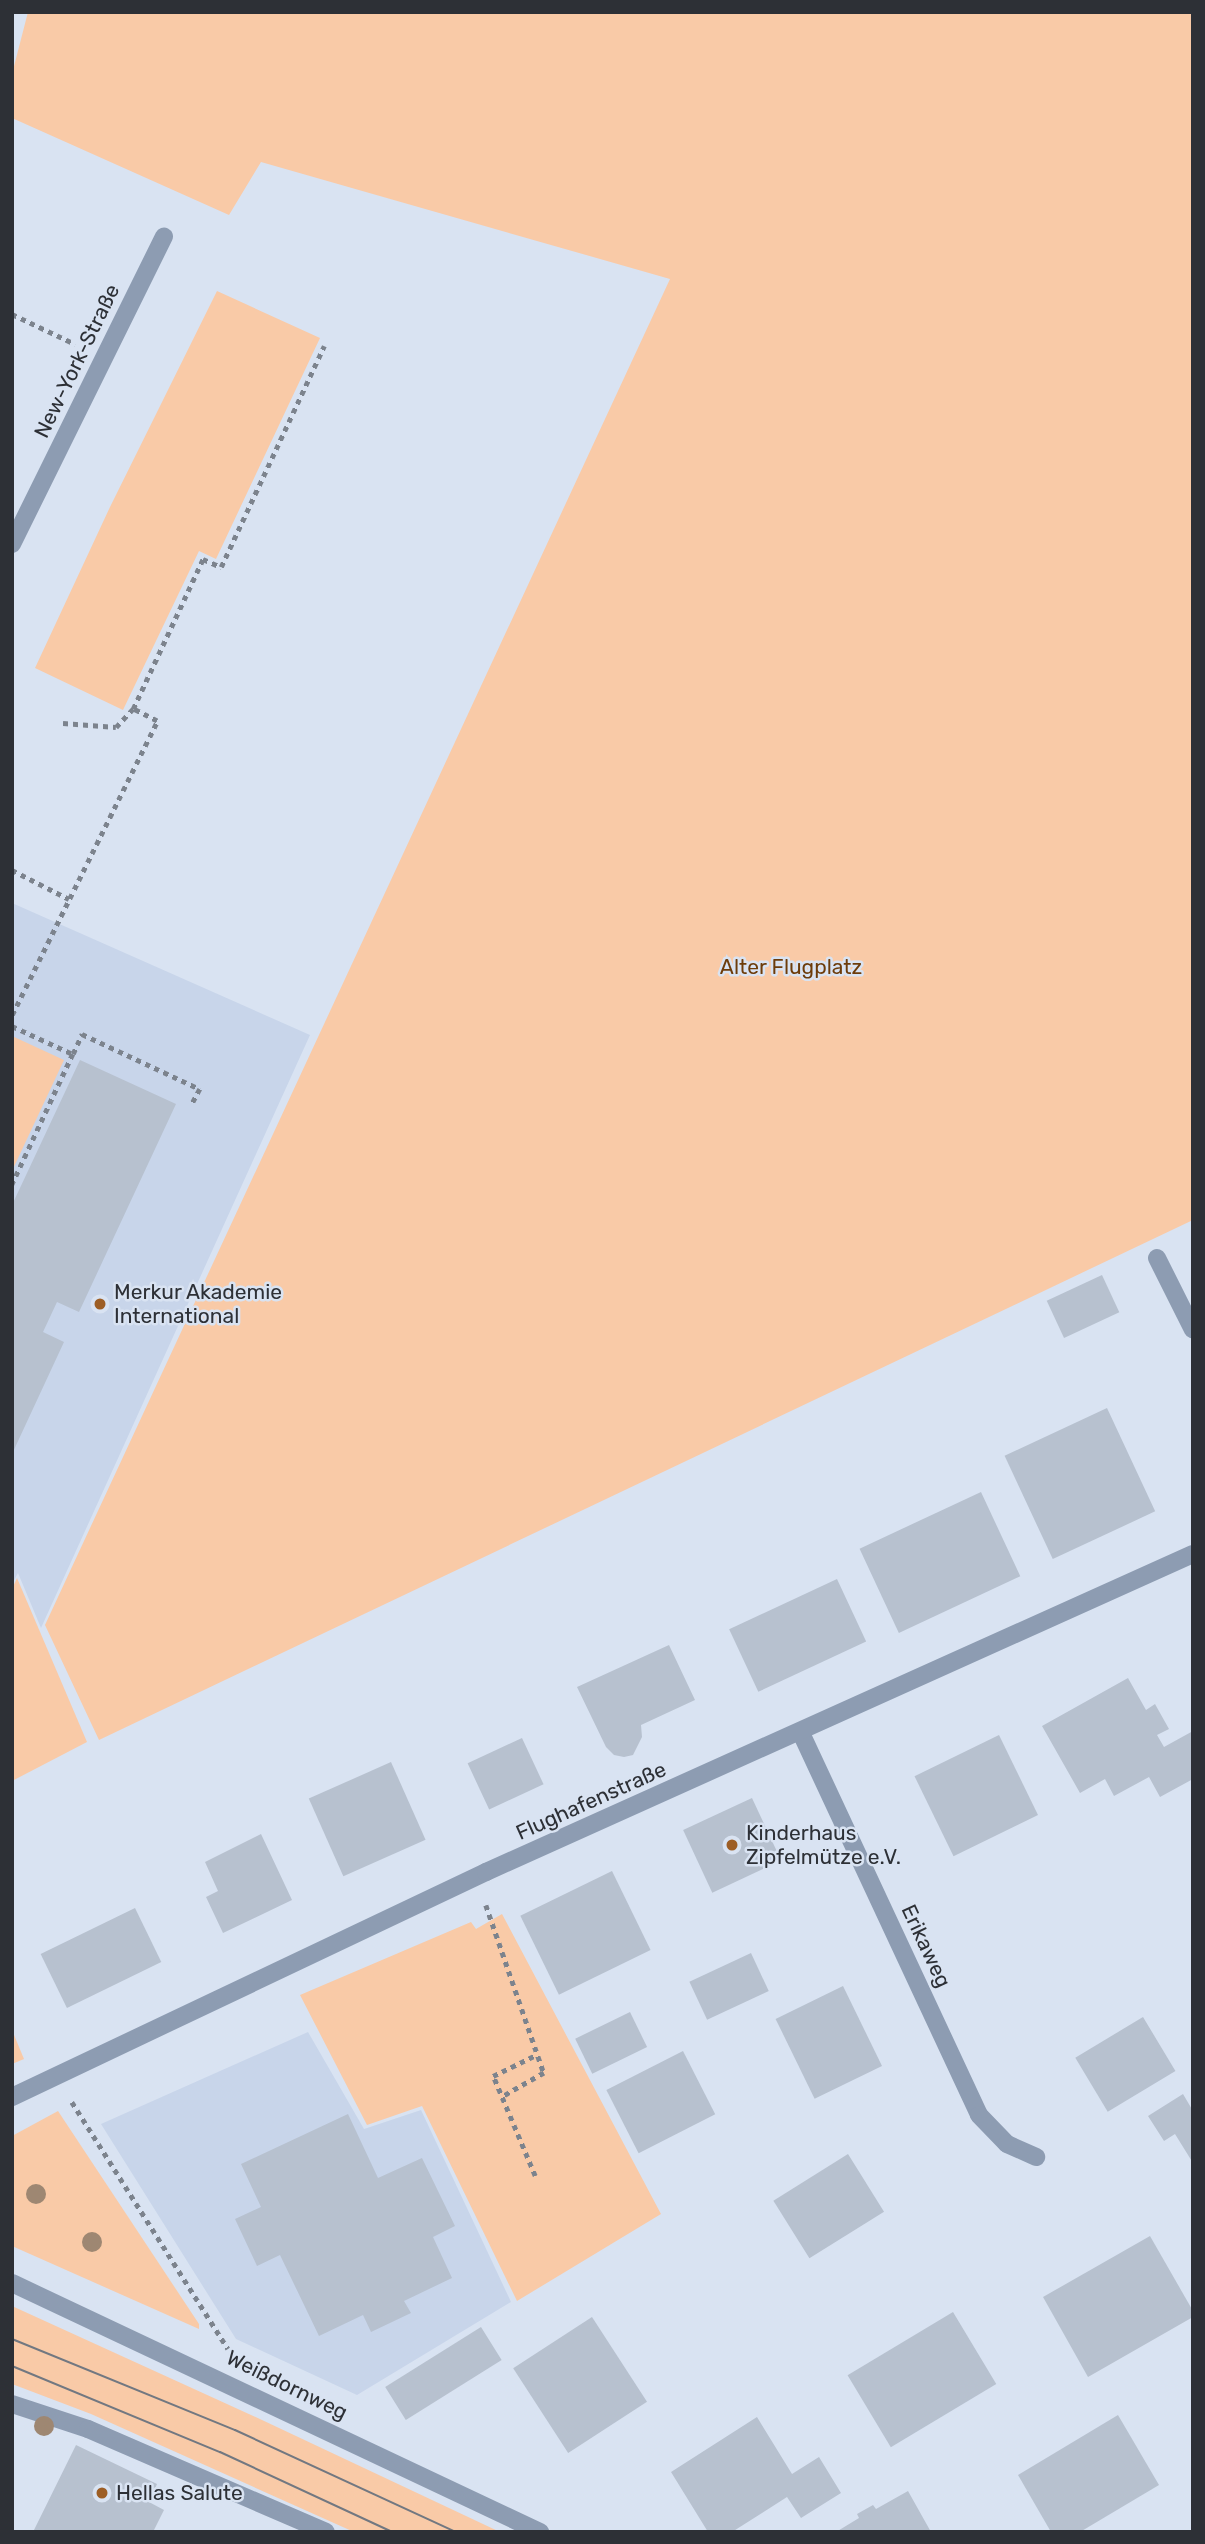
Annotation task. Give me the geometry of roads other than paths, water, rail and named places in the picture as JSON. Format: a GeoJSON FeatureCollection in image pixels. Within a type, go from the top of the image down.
{"type":"FeatureCollection","features":[{"type":"Feature","properties":{"kind":"street","name":"New-York-Straße"},"geometry":{"type":"LineString","coordinates":[[12,544],[164,236]]}},
{"type":"Feature","properties":{"kind":"street"},"geometry":{"type":"LineString","coordinates":[[1157,1258],[1193,1330]]}},
{"type":"Feature","properties":{"kind":"street","name":"Flughafenstraße"},"geometry":{"type":"LineString","coordinates":[[12,2097],[473,1879],[1193,1554]]}},
{"type":"Feature","properties":{"kind":"street","name":"Erikaweg"},"geometry":{"type":"LineString","coordinates":[[801,1732],[979,2115],[1007,2144],[1036,2157]]}},
{"type":"Feature","properties":{"kind":"street","name":"Weißdornweg"},"geometry":{"type":"LineString","coordinates":[[12,2283],[540,2532]]}},
{"type":"Feature","properties":{"kind":"street"},"geometry":{"type":"LineString","coordinates":[[12,2404],[88,2429],[326,2532]]}},
{"type":"Feature","properties":{"kind":"tram line"},"geometry":{"type":"LineString","coordinates":[[12,2339],[235,2430],[456,2532]]}},
{"type":"Feature","properties":{"kind":"tram line"},"geometry":{"type":"LineString","coordinates":[[12,2366],[220,2452],[392,2532]]}},
{"type":"Feature","properties":{"kind":"place","name":"Merkur Akademie International"},"geometry":{"type":"Point","coordinates":[100,1304]}},
{"type":"Feature","properties":{"kind":"place","name":"Kinderhaus Zipfelmütze e.V."},"geometry":{"type":"Point","coordinates":[732,1845]}},
{"type":"Feature","properties":{"kind":"place","name":"Hellas Salute"},"geometry":{"type":"Point","coordinates":[102,2493]}},
{"type":"Feature","properties":{"kind":"park label","name":"Alter Flugplatz"},"geometry":{"type":"Point","coordinates":[791,967]}}]}
